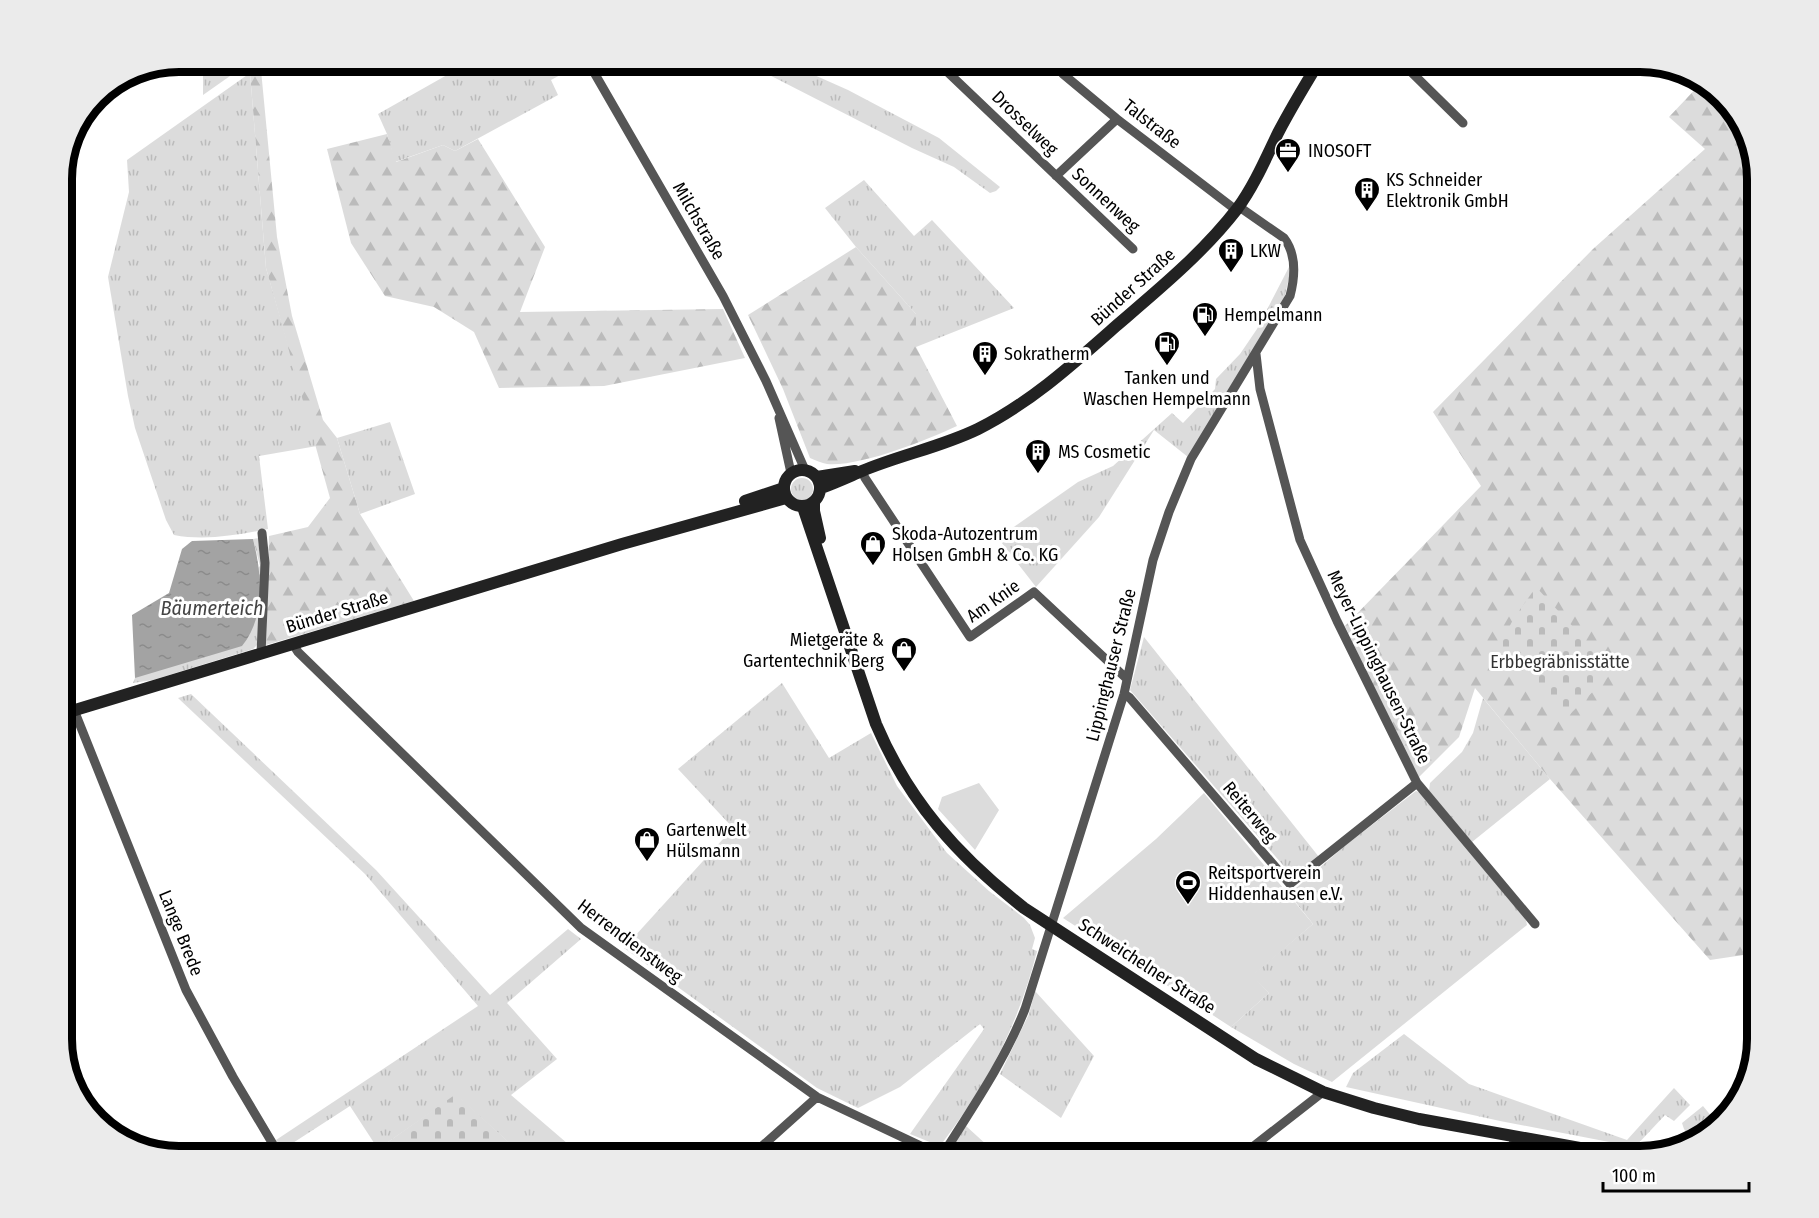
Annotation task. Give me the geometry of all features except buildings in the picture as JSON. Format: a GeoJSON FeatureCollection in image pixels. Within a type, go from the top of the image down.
{"type":"FeatureCollection","features":[{"type":"Feature","properties":{"kind":"main road","name":"Bünder Straße"},"geometry":{"type":"LineString","coordinates":[[819,483],[846,479],[862,471],[941,445],[977,430],[1015,409],[1056,378],[1178,272],[1237,208],[1313,72]]}},
{"type":"Feature","properties":{"kind":"main road"},"geometry":{"type":"LineString","coordinates":[[805,470],[819,483],[818,498],[809,504],[793,504],[785,493],[787,477],[791,473],[805,470]]}},
{"type":"Feature","properties":{"kind":"main road","name":"Bünder Straße"},"geometry":{"type":"LineString","coordinates":[[72,711],[785,493]]}},
{"type":"Feature","properties":{"kind":"main road","name":"Schweichelner Straße"},"geometry":{"type":"LineString","coordinates":[[809,504],[829,580],[876,724],[900,775],[934,823],[974,866],[1024,908],[1256,1059],[1323,1092],[1408,1116],[1563,1146]]}},
{"type":"Feature","properties":{"kind":"street","name":"Milchstraße"},"geometry":{"type":"LineString","coordinates":[[594,72],[723,296],[792,437],[805,470]]}},
{"type":"Feature","properties":{"kind":"street","name":"Drosselweg"},"geometry":{"type":"LineString","coordinates":[[948,72],[1056,176],[1117,119]]}},
{"type":"Feature","properties":{"kind":"street"},"geometry":{"type":"LineString","coordinates":[[951,75],[955,72]]}},
{"type":"Feature","properties":{"kind":"street","name":"Talstraße"},"geometry":{"type":"LineString","coordinates":[[1061,72],[1117,119],[1237,208]]}},
{"type":"Feature","properties":{"kind":"street"},"geometry":{"type":"LineString","coordinates":[[1411,72],[1463,123]]}},
{"type":"Feature","properties":{"kind":"street","name":"Sonnenweg"},"geometry":{"type":"LineString","coordinates":[[1056,176],[1133,249]]}},
{"type":"Feature","properties":{"kind":"street","name":"Lippinghauser Straße"},"geometry":{"type":"LineString","coordinates":[[949,1146],[999,1065],[1025,1010],[1124,694],[1153,560],[1169,512],[1191,459],[1290,296],[1293,284],[1293,257],[1289,244],[1284,238],[1237,208]]}},
{"type":"Feature","properties":{"kind":"street","name":"Meyer-Lippinghausen-Straße"},"geometry":{"type":"LineString","coordinates":[[1256,354],[1260,389],[1300,540],[1337,621],[1417,783],[1535,924]]}},
{"type":"Feature","properties":{"kind":"street"},"geometry":{"type":"LineString","coordinates":[[1239,381],[1251,382],[1260,389]]}},
{"type":"Feature","properties":{"kind":"street","name":"Milchstraße"},"geometry":{"type":"LineString","coordinates":[[775,401],[791,473]]}},
{"type":"Feature","properties":{"kind":"street","name":"Am Knie"},"geometry":{"type":"LineString","coordinates":[[862,471],[970,637],[1034,592],[1127,678]]}},
{"type":"Feature","properties":{"kind":"street"},"geometry":{"type":"LineString","coordinates":[[261,654],[265,563],[262,533]]}},
{"type":"Feature","properties":{"kind":"street","name":"Herrendienstweg"},"geometry":{"type":"LineString","coordinates":[[293,644],[298,652],[581,928],[817,1097],[923,1146]]}},
{"type":"Feature","properties":{"kind":"street","name":"Reiterweg"},"geometry":{"type":"LineString","coordinates":[[1124,694],[1290,884],[1417,783]]}},
{"type":"Feature","properties":{"kind":"street","name":"Lange Brede"},"geometry":{"type":"LineString","coordinates":[[72,721],[186,990],[233,1077],[274,1146]]}},
{"type":"Feature","properties":{"kind":"street"},"geometry":{"type":"LineString","coordinates":[[1254,1146],[1323,1092]]}},
{"type":"Feature","properties":{"kind":"street"},"geometry":{"type":"LineString","coordinates":[[762,1146],[817,1097]]}},
{"type":"Feature","properties":{"kind":"street"},"geometry":{"type":"LineString","coordinates":[[1512,1146],[1515,1138]]}},
{"type":"Feature","properties":{"kind":"green space"},"geometry":{"type":"Polygon","coordinates":[[[203,72],[236,72],[203,95],[203,72]]]}},
{"type":"Feature","properties":{"kind":"green space"},"geometry":{"type":"Polygon","coordinates":[[[261,72],[277,237],[292,316],[323,420],[337,438],[360,514],[414,601],[266,645],[269,536],[308,527],[330,498],[266,268],[250,73],[261,72]]]}},
{"type":"Feature","properties":{"kind":"green space"},"geometry":{"type":"Polygon","coordinates":[[[452,72],[566,72],[551,80],[558,95],[455,151],[443,145],[395,162],[387,134],[378,114],[452,72]]]}},
{"type":"Feature","properties":{"kind":"green space"},"geometry":{"type":"Polygon","coordinates":[[[764,72],[808,72],[848,90],[939,138],[1000,187],[990,193],[954,167],[764,72]]]}},
{"type":"Feature","properties":{"kind":"green space"},"geometry":{"type":"Polygon","coordinates":[[[250,73],[266,268],[317,446],[259,456],[268,529],[233,535],[186,537],[174,535],[166,520],[135,428],[108,277],[129,192],[127,160],[250,73]]]}},
{"type":"Feature","properties":{"kind":"green space"},"geometry":{"type":"Polygon","coordinates":[[[1696,88],[1699,90],[1720,109],[1736,132],[1745,158],[1747,179],[1747,954],[1710,960],[1550,779],[1475,688],[1459,737],[1419,777],[1345,626],[1481,486],[1433,412],[1593,249],[1705,149],[1669,117],[1696,88]]]}},
{"type":"Feature","properties":{"kind":"green space"},"geometry":{"type":"Polygon","coordinates":[[[387,134],[396,162],[443,145],[455,151],[478,139],[545,247],[520,312],[723,309],[745,358],[604,386],[499,388],[474,332],[434,307],[385,296],[351,243],[327,149],[387,134]]]}},
{"type":"Feature","properties":{"kind":"green space"},"geometry":{"type":"Polygon","coordinates":[[[864,180],[914,236],[932,220],[1014,308],[916,347],[916,314],[856,247],[825,208],[864,180]]]}},
{"type":"Feature","properties":{"kind":"green space"},"geometry":{"type":"Polygon","coordinates":[[[856,247],[916,314],[916,347],[957,426],[875,457],[841,464],[827,464],[810,458],[783,389],[748,315],[856,247]]]}},
{"type":"Feature","properties":{"kind":"green space"},"geometry":{"type":"Polygon","coordinates":[[[1289,267],[1290,274],[1284,299],[1188,457],[1154,430],[1099,517],[1036,587],[998,538],[1078,482],[1113,466],[1172,413],[1183,423],[1215,389],[1216,379],[1240,354],[1257,329],[1289,267]]]}},
{"type":"Feature","properties":{"kind":"green space"},"geometry":{"type":"Polygon","coordinates":[[[390,422],[415,494],[360,514],[337,438],[390,422]]]}},
{"type":"Feature","properties":{"kind":"green space"},"geometry":{"type":"Polygon","coordinates":[[[802,478],[810,481],[813,489],[810,497],[802,500],[794,497],[791,489],[794,481],[802,478]]]}},
{"type":"Feature","properties":{"kind":"green space"},"geometry":{"type":"Polygon","coordinates":[[[259,538],[263,566],[258,644],[253,649],[153,680],[133,683],[135,678],[260,566],[253,539],[259,538]]]}},
{"type":"Feature","properties":{"kind":"green space","name":"Erbbegräbnisstätte"},"geometry":{"type":"Polygon","coordinates":[[[1536,587],[1614,671],[1565,719],[1500,644],[1514,618],[1536,587]]]}},
{"type":"Feature","properties":{"kind":"green space"},"geometry":{"type":"Polygon","coordinates":[[[1144,637],[1319,857],[1300,871],[1289,872],[1130,690],[1144,637]]]}},
{"type":"Feature","properties":{"kind":"green space"},"geometry":{"type":"Polygon","coordinates":[[[782,683],[829,758],[871,733],[897,786],[947,853],[989,891],[1024,918],[1030,925],[1035,938],[1032,949],[1037,951],[1011,1028],[988,1075],[943,1142],[937,1145],[910,1134],[984,1029],[980,1024],[900,1087],[858,1108],[817,1088],[624,948],[733,828],[678,769],[782,683]]]}},
{"type":"Feature","properties":{"kind":"green space"},"geometry":{"type":"Polygon","coordinates":[[[191,694],[376,870],[490,995],[568,929],[581,939],[507,1003],[557,1059],[511,1095],[570,1146],[513,1146],[456,1095],[382,1146],[376,1146],[350,1106],[288,1146],[280,1146],[276,1140],[478,1006],[365,874],[178,698],[191,694]]]}},
{"type":"Feature","properties":{"kind":"green space"},"geometry":{"type":"Polygon","coordinates":[[[1483,698],[1550,779],[1472,842],[1429,791],[1430,783],[1462,752],[1473,733],[1483,698]]]}},
{"type":"Feature","properties":{"kind":"green space"},"geometry":{"type":"Polygon","coordinates":[[[979,783],[999,810],[975,850],[938,809],[942,797],[979,783]]]}},
{"type":"Feature","properties":{"kind":"green space"},"geometry":{"type":"Polygon","coordinates":[[[1416,791],[1421,793],[1526,920],[1527,925],[1332,1082],[1294,1064],[1231,1027],[1269,993],[1251,976],[1313,924],[1289,894],[1346,845],[1416,791]]]}},
{"type":"Feature","properties":{"kind":"green space","name":"Reitsportverein Hiddenhausen e.V."},"geometry":{"type":"Polygon","coordinates":[[[1204,793],[1313,924],[1252,976],[1269,993],[1231,1027],[1063,918],[1156,839],[1204,793]]]}},
{"type":"Feature","properties":{"kind":"green space"},"geometry":{"type":"Polygon","coordinates":[[[1035,991],[1094,1056],[1061,1118],[1000,1074],[1029,1014],[1035,991]]]}},
{"type":"Feature","properties":{"kind":"green space"},"geometry":{"type":"Polygon","coordinates":[[[1404,1034],[1469,1084],[1627,1140],[1674,1088],[1690,1105],[1674,1121],[1665,1115],[1636,1146],[1630,1146],[1500,1121],[1346,1087],[1353,1073],[1404,1034]]]}},
{"type":"Feature","properties":{"kind":"green space"},"geometry":{"type":"Polygon","coordinates":[[[456,1094],[513,1146],[382,1146],[456,1094]]]}},
{"type":"Feature","properties":{"kind":"green space"},"geometry":{"type":"Polygon","coordinates":[[[1703,1106],[1712,1117],[1688,1134],[1682,1123],[1703,1106]]]}},
{"type":"Feature","properties":{"kind":"green space"},"geometry":{"type":"Polygon","coordinates":[[[966,1126],[988,1146],[956,1146],[956,1141],[966,1126]]]}},
{"type":"Feature","properties":{"kind":"water","name":"Bäumerteich"},"geometry":{"type":"Polygon","coordinates":[[[253,539],[260,594],[255,622],[242,646],[135,678],[132,615],[169,593],[182,549],[192,541],[253,539]]]}},
{"type":"Feature","properties":{"kind":"place","name":"INOSOFT"},"geometry":{"type":"Point","coordinates":[1288,174]}},
{"type":"Feature","properties":{"kind":"place","name":"KS Schneider Elektronik GmbH"},"geometry":{"type":"Point","coordinates":[1367,213]}},
{"type":"Feature","properties":{"kind":"place","name":"LKW"},"geometry":{"type":"Point","coordinates":[1231,274]}},
{"type":"Feature","properties":{"kind":"place","name":"Hempelmann"},"geometry":{"type":"Point","coordinates":[1205,338]}},
{"type":"Feature","properties":{"kind":"place","name":"Tanken und Waschen Hempelmann"},"geometry":{"type":"Point","coordinates":[1167,367]}},
{"type":"Feature","properties":{"kind":"place","name":"Sokratherm"},"geometry":{"type":"Point","coordinates":[985,377]}},
{"type":"Feature","properties":{"kind":"place","name":"MS Cosmetic"},"geometry":{"type":"Point","coordinates":[1038,475]}},
{"type":"Feature","properties":{"kind":"place","name":"Skoda-Autozentrum Holsen GmbH & Co. KG"},"geometry":{"type":"Point","coordinates":[873,567]}},
{"type":"Feature","properties":{"kind":"place","name":"Mietgeräte & Gartentechnik Berg"},"geometry":{"type":"Point","coordinates":[904,673]}},
{"type":"Feature","properties":{"kind":"place","name":"Gartenwelt Hülsmann"},"geometry":{"type":"Point","coordinates":[647,863]}},
{"type":"Feature","properties":{"kind":"place","name":"Reitsportverein Hiddenhausen e.V."},"geometry":{"type":"Point","coordinates":[1188,906]}}]}
